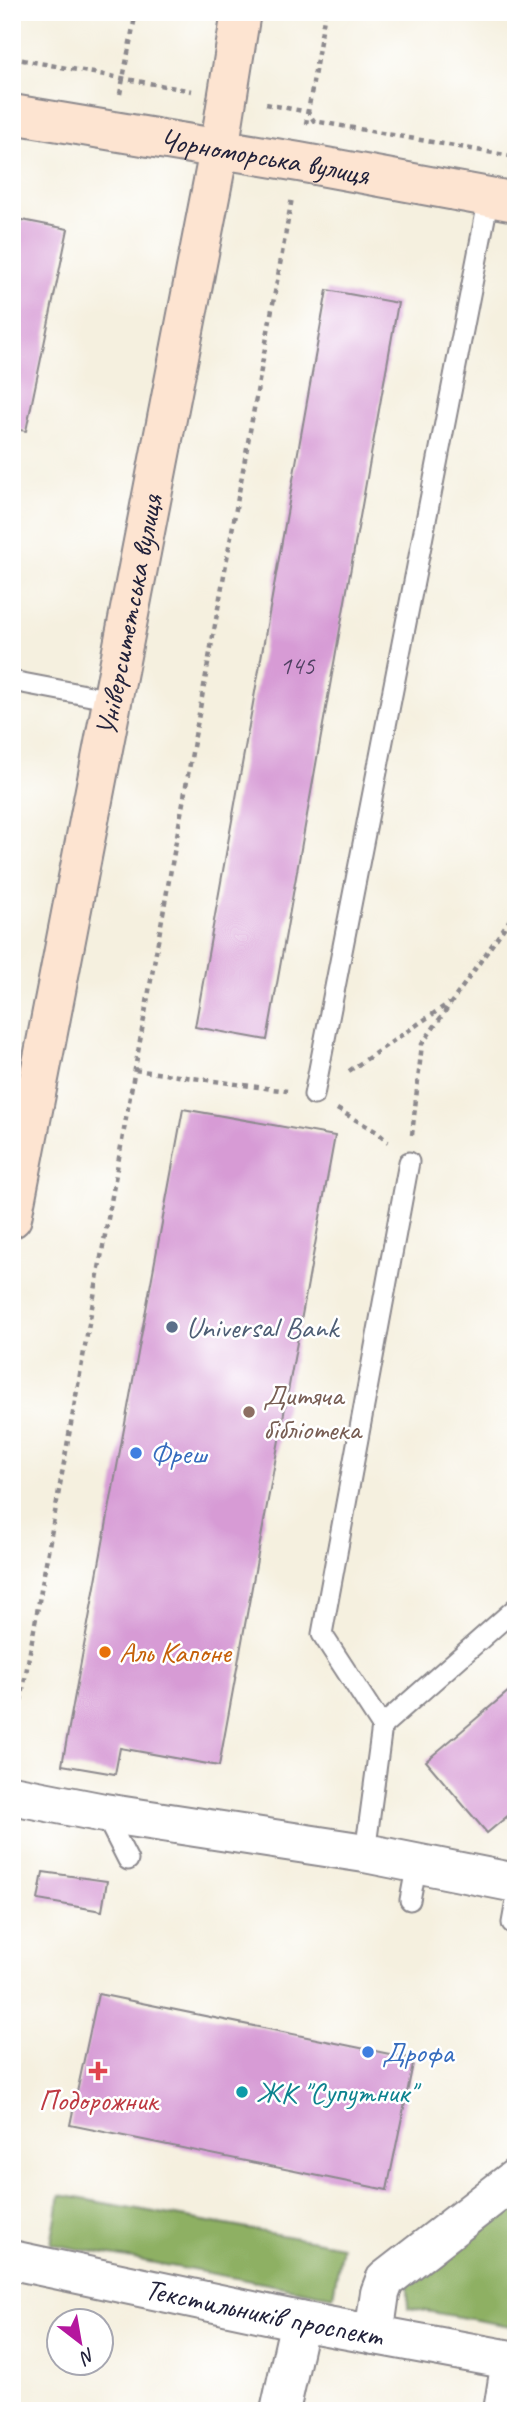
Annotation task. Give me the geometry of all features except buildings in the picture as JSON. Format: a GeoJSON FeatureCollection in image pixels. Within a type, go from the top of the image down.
{"type":"FeatureCollection","features":[{"type":"Feature","properties":{"kind":"street","name":"Університетська вулиця"},"geometry":{"type":"LineString","coordinates":[[12,1218],[219,150],[241,12]]}},
{"type":"Feature","properties":{"kind":"street","name":"Чорноморська вулиця"},"geometry":{"type":"LineString","coordinates":[[12,114],[299,162],[502,200]]}},
{"type":"Feature","properties":{"kind":"street"},"geometry":{"type":"LineString","coordinates":[[12,1795],[104,1813],[365,1853],[516,1883]]}},
{"type":"Feature","properties":{"kind":"street"},"geometry":{"type":"LineString","coordinates":[[374,2335],[380,2293],[385,2280],[516,2178]]}},
{"type":"Feature","properties":{"kind":"street","name":"Текстильників проспект"},"geometry":{"type":"LineString","coordinates":[[12,2260],[300,2321],[513,2360]]}},
{"type":"Feature","properties":{"kind":"street"},"geometry":{"type":"LineString","coordinates":[[280,2411],[300,2321]]}},
{"type":"Feature","properties":{"kind":"street"},"geometry":{"type":"LineString","coordinates":[[503,2411],[513,2360]]}},
{"type":"Feature","properties":{"kind":"lane"},"geometry":{"type":"LineString","coordinates":[[314,1095],[502,200]]}},
{"type":"Feature","properties":{"kind":"lane"},"geometry":{"type":"LineString","coordinates":[[12,681],[112,700]]}},
{"type":"Feature","properties":{"kind":"lane"},"geometry":{"type":"LineString","coordinates":[[365,1853],[382,1726],[322,1634],[409,1162]]}},
{"type":"Feature","properties":{"kind":"lane"},"geometry":{"type":"LineString","coordinates":[[382,1726],[516,1608]]}},
{"type":"Feature","properties":{"kind":"lane"},"geometry":{"type":"LineString","coordinates":[[104,1813],[128,1860]]}},
{"type":"Feature","properties":{"kind":"lane"},"geometry":{"type":"LineString","coordinates":[[410,1900],[417,1863]]}},
{"type":"Feature","properties":{"kind":"lane"},"geometry":{"type":"LineString","coordinates":[[512,1923],[516,1901]]}},
{"type":"Feature","properties":{"kind":"path"},"geometry":{"type":"LineString","coordinates":[[113,131],[136,12]]}},
{"type":"Feature","properties":{"kind":"path"},"geometry":{"type":"LineString","coordinates":[[12,1751],[325,12]]}},
{"type":"Feature","properties":{"kind":"path"},"geometry":{"type":"LineString","coordinates":[[12,58],[123,78]]}},
{"type":"Feature","properties":{"kind":"path"},"geometry":{"type":"LineString","coordinates":[[308,113],[314,121],[516,157]]}},
{"type":"Feature","properties":{"kind":"path"},"geometry":{"type":"LineString","coordinates":[[409,1162],[422,1044],[516,911]]}},
{"type":"Feature","properties":{"kind":"path"},"geometry":{"type":"LineString","coordinates":[[314,1095],[452,1001]]}},
{"type":"Feature","properties":{"kind":"path"},"geometry":{"type":"LineString","coordinates":[[135,1070],[314,1095],[377,1132],[409,1162]]}},
{"type":"Feature","properties":{"kind":"green space"},"geometry":{"type":"Polygon","coordinates":[[[60,2195],[342,2246],[333,2296],[51,2244],[60,2195]]]}},
{"type":"Feature","properties":{"kind":"green space"},"geometry":{"type":"Polygon","coordinates":[[[516,2203],[516,2327],[408,2308],[408,2283],[516,2203]]]}},
{"type":"Feature","properties":{"kind":"place","name":"Universal Bank"},"geometry":{"type":"Point","coordinates":[172,1327]}},
{"type":"Feature","properties":{"kind":"place","name":"Дитяча бібліотека"},"geometry":{"type":"Point","coordinates":[249,1412]}},
{"type":"Feature","properties":{"kind":"place","name":"Фреш"},"geometry":{"type":"Point","coordinates":[136,1453]}},
{"type":"Feature","properties":{"kind":"place","name":"Аль Капоне"},"geometry":{"type":"Point","coordinates":[105,1652]}},
{"type":"Feature","properties":{"kind":"place","name":"Дрофа"},"geometry":{"type":"Point","coordinates":[368,2052]}},
{"type":"Feature","properties":{"kind":"place","name":"Подорожник"},"geometry":{"type":"Point","coordinates":[98,2071]}},
{"type":"Feature","properties":{"kind":"place","name":"ЖК \"Супутник\""},"geometry":{"type":"Point","coordinates":[242,2092]}}]}
